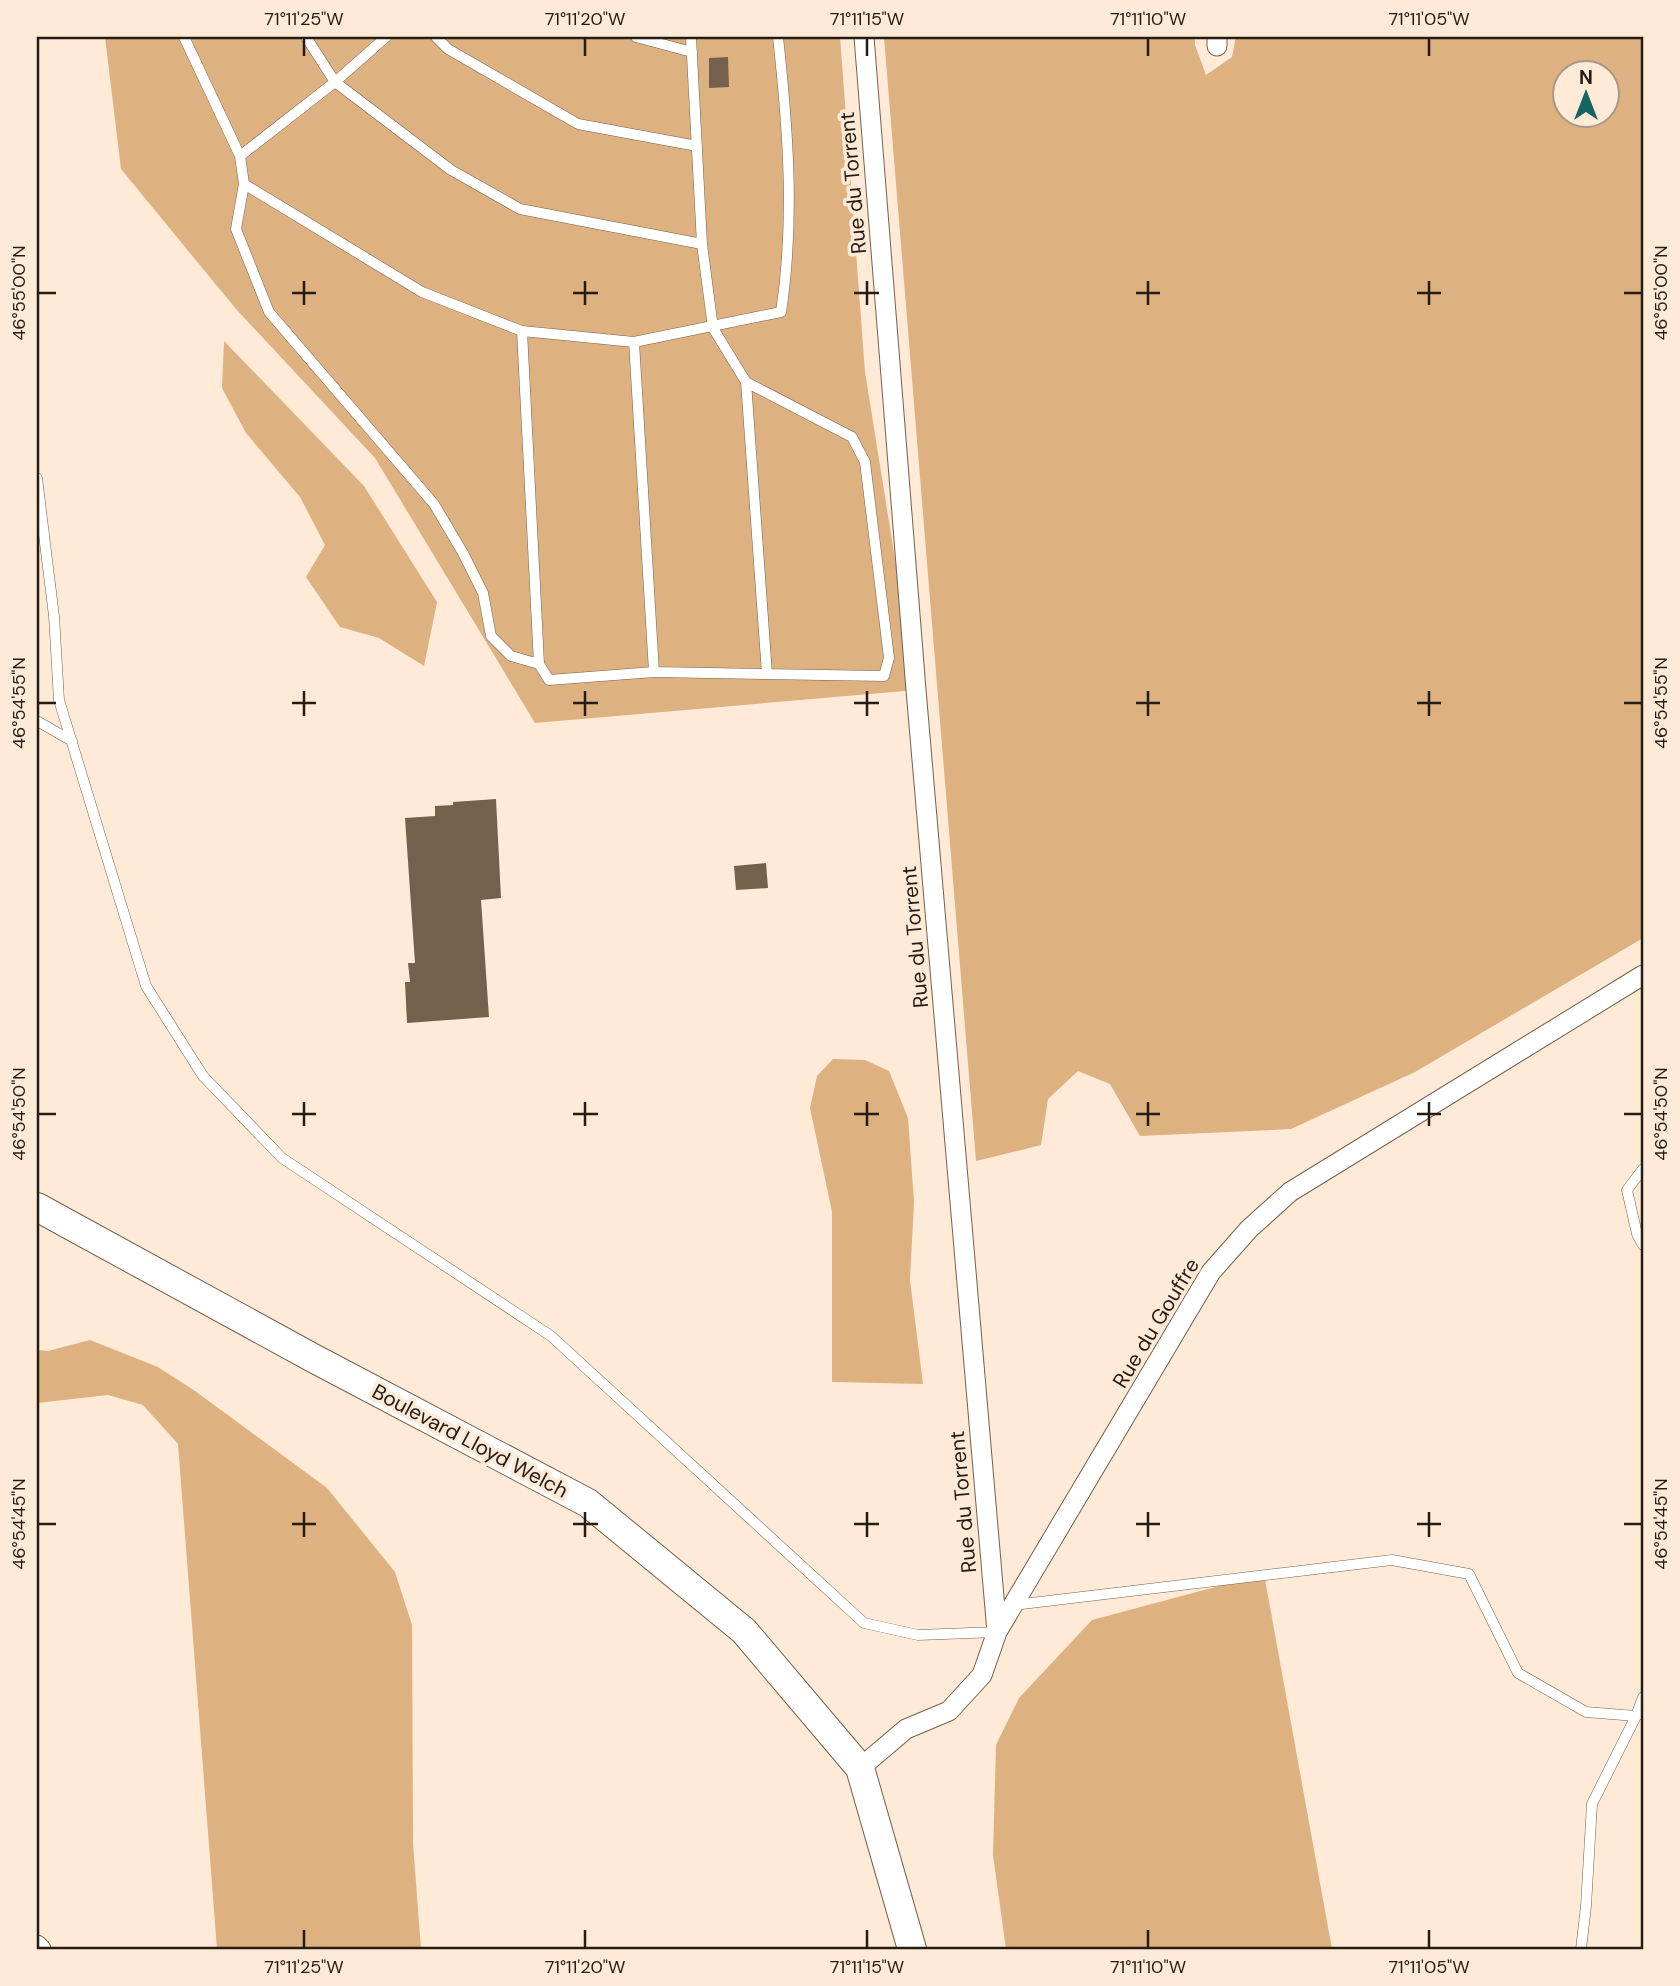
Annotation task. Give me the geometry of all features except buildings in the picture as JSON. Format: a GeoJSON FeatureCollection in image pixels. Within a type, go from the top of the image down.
{"type":"FeatureCollection","features":[{"type":"Feature","properties":{"kind":"main road","name":"Boulevard Lloyd Welch"},"geometry":{"type":"LineString","coordinates":[[37,1207],[313,1358],[588,1503],[744,1631],[860,1768],[912,1949]]}},
{"type":"Feature","properties":{"kind":"street","name":"Rue du Torrent"},"geometry":{"type":"LineString","coordinates":[[860,1768],[906,1729],[949,1711],[982,1675],[997,1632],[915,677],[864,37]]}},
{"type":"Feature","properties":{"kind":"street","name":"Rue du Gouffre"},"geometry":{"type":"LineString","coordinates":[[997,1632],[1211,1272],[1249,1228],[1290,1192],[1643,975]]}},
{"type":"Feature","properties":{"kind":"street"},"geometry":{"type":"LineString","coordinates":[[37,1945],[41,1949]]}},
{"type":"Feature","properties":{"kind":"lane"},"geometry":{"type":"LineString","coordinates":[[184,37],[240,156],[244,184],[236,229],[269,312],[434,504],[483,593],[491,636],[511,656],[539,664]]}},
{"type":"Feature","properties":{"kind":"lane"},"geometry":{"type":"LineString","coordinates":[[306,37],[335,82],[451,170],[520,209],[702,244]]}},
{"type":"Feature","properties":{"kind":"lane"},"geometry":{"type":"LineString","coordinates":[[240,156],[335,82],[386,37]]}},
{"type":"Feature","properties":{"kind":"lane"},"geometry":{"type":"LineString","coordinates":[[436,37],[448,49],[578,124],[697,146]]}},
{"type":"Feature","properties":{"kind":"lane"},"geometry":{"type":"LineString","coordinates":[[636,37],[692,52]]}},
{"type":"Feature","properties":{"kind":"lane"},"geometry":{"type":"LineString","coordinates":[[691,37],[702,244],[713,328],[746,382],[767,674]]}},
{"type":"Feature","properties":{"kind":"lane"},"geometry":{"type":"LineString","coordinates":[[244,184],[422,292],[522,331],[634,342],[781,312],[787,272],[788,129],[778,37]]}},
{"type":"Feature","properties":{"kind":"lane"},"geometry":{"type":"LineString","coordinates":[[522,331],[539,664],[549,680],[654,672],[884,676],[889,658],[865,462],[852,437],[746,382]]}},
{"type":"Feature","properties":{"kind":"lane"},"geometry":{"type":"LineString","coordinates":[[634,342],[654,672]]}},
{"type":"Feature","properties":{"kind":"lane"},"geometry":{"type":"LineString","coordinates":[[37,478],[54,616],[59,700],[146,986],[203,1076],[282,1158],[551,1336],[864,1623],[918,1635],[997,1632]]}},
{"type":"Feature","properties":{"kind":"lane"},"geometry":{"type":"LineString","coordinates":[[37,721],[72,741]]}},
{"type":"Feature","properties":{"kind":"lane"},"geometry":{"type":"LineString","coordinates":[[1643,1169],[1627,1190],[1637,1234],[1643,1245]]}},
{"type":"Feature","properties":{"kind":"lane"},"geometry":{"type":"LineString","coordinates":[[1014,1605],[1392,1560],[1405,1562],[1469,1574],[1518,1673],[1586,1712],[1640,1714]]}},
{"type":"Feature","properties":{"kind":"lane"},"geometry":{"type":"LineString","coordinates":[[1581,1949],[1592,1804],[1640,1714],[1643,1697]]}},
{"type":"Feature","properties":{"kind":"shaded area"},"geometry":{"type":"Polygon","coordinates":[[[105,37],[840,37],[865,372],[916,690],[535,723],[375,458],[236,309],[121,169],[105,37]]]}},
{"type":"Feature","properties":{"kind":"shaded area"},"geometry":{"type":"Polygon","coordinates":[[[884,37],[1195,37],[1195,45],[1206,75],[1232,57],[1236,37],[1643,37],[1643,938],[1415,1072],[1291,1129],[1140,1136],[1110,1084],[1078,1071],[1048,1099],[1041,1145],[976,1161],[884,37]]]}},
{"type":"Feature","properties":{"kind":"shaded area"},"geometry":{"type":"Polygon","coordinates":[[[224,341],[364,486],[437,602],[424,666],[379,638],[340,627],[306,577],[325,545],[300,497],[246,433],[222,388],[224,341]]]}},
{"type":"Feature","properties":{"kind":"shaded area"},"geometry":{"type":"Polygon","coordinates":[[[833,1059],[865,1060],[889,1071],[908,1118],[914,1202],[910,1280],[923,1384],[832,1382],[832,1212],[810,1108],[817,1076],[833,1059]]]}},
{"type":"Feature","properties":{"kind":"shaded area"},"geometry":{"type":"Polygon","coordinates":[[[90,1340],[158,1367],[327,1488],[395,1572],[412,1625],[413,1843],[421,1949],[217,1949],[178,1444],[143,1405],[108,1395],[37,1403],[37,1350],[48,1351],[90,1340]]]}},
{"type":"Feature","properties":{"kind":"shaded area"},"geometry":{"type":"Polygon","coordinates":[[[1264,1574],[1332,1949],[1006,1949],[993,1855],[996,1745],[1019,1698],[1092,1620],[1264,1574]]]}}]}
